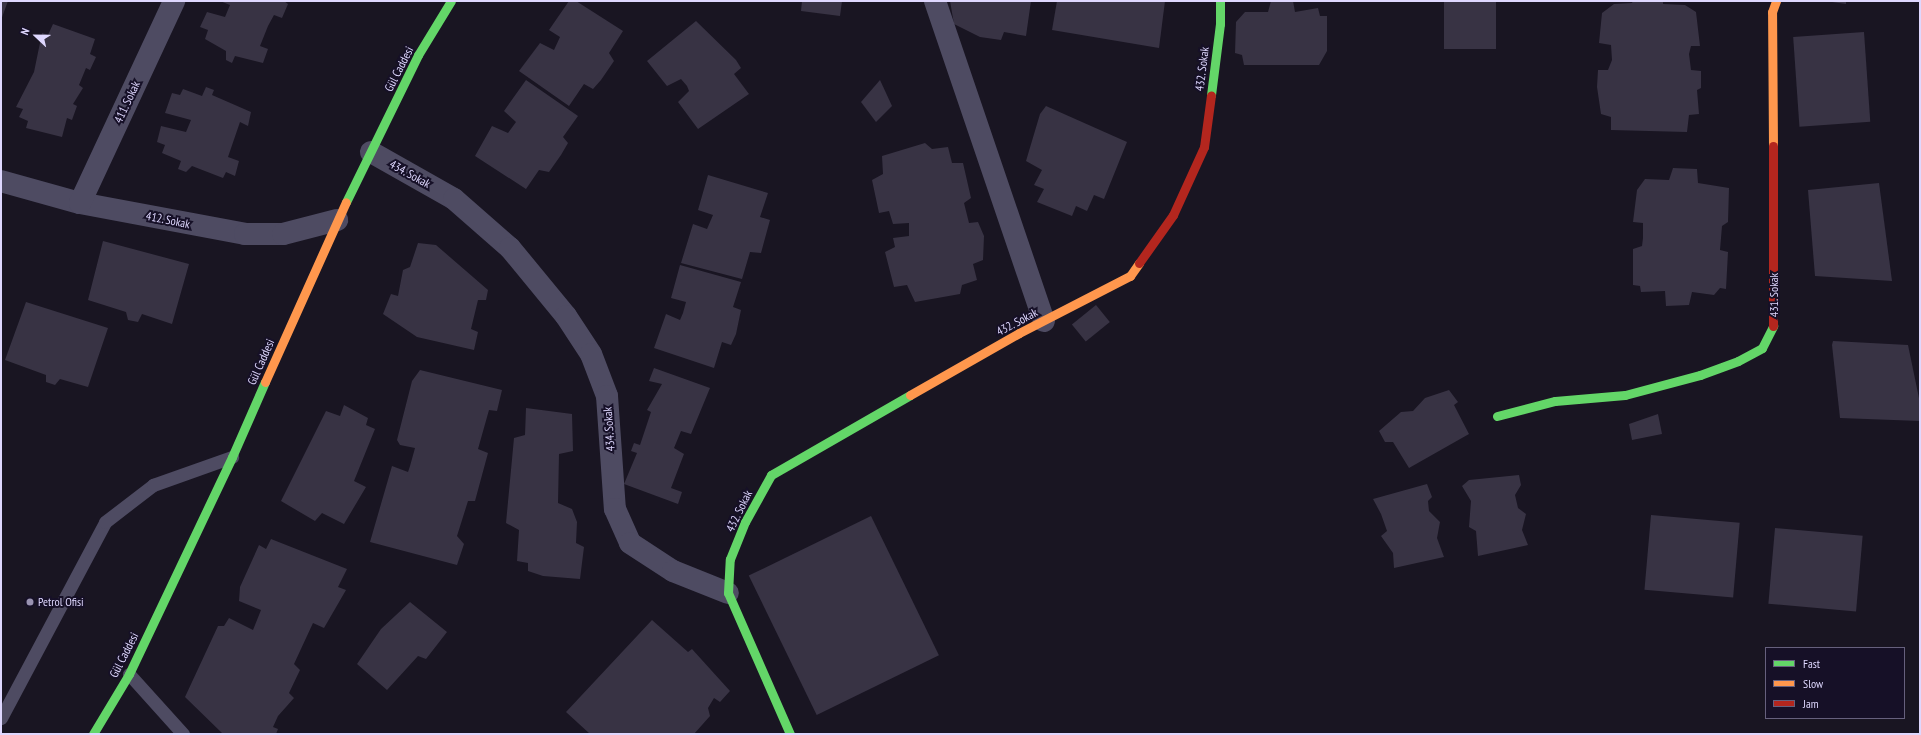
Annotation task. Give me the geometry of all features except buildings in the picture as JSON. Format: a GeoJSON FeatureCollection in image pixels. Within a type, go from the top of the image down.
{"type":"FeatureCollection","features":[{"type":"Feature","properties":{"kind":"street","name":"411. Sokak"},"geometry":{"type":"LineString","coordinates":[[80,203],[174,1]]}},
{"type":"Feature","properties":{"kind":"street","name":"Gül Caddesi"},"geometry":{"type":"LineString","coordinates":[[93,734],[129,674],[232,457],[337,220],[418,55],[451,1]]}},
{"type":"Feature","properties":{"kind":"street"},"geometry":{"type":"LineString","coordinates":[[935,1],[1044,321]]}},
{"type":"Feature","properties":{"kind":"street","name":"432. Sokak"},"geometry":{"type":"LineString","coordinates":[[728,593],[730,559],[745,522],[771,475],[821,445],[1044,321],[1130,276],[1173,215],[1204,147],[1220,24],[1220,1]]}},
{"type":"Feature","properties":{"kind":"street","name":"431. Sokak"},"geometry":{"type":"LineString","coordinates":[[1497,416],[1555,401],[1625,395],[1700,375],[1738,361],[1762,348],[1774,324],[1771,5]]}},
{"type":"Feature","properties":{"kind":"street","name":"434. Sokak"},"geometry":{"type":"LineString","coordinates":[[371,152],[454,198],[510,248],[566,316],[591,354],[607,396],[615,509],[630,542],[673,571],[728,593]]}},
{"type":"Feature","properties":{"kind":"street","name":"412. Sokak"},"geometry":{"type":"LineString","coordinates":[[1,180],[80,203],[245,234],[283,234],[337,220]]}},
{"type":"Feature","properties":{"kind":"street"},"geometry":{"type":"LineString","coordinates":[[728,593],[790,734]]}},
{"type":"Feature","properties":{"kind":"lane"},"geometry":{"type":"LineString","coordinates":[[1,718],[105,522],[153,485],[232,457]]}},
{"type":"Feature","properties":{"kind":"lane"},"geometry":{"type":"LineString","coordinates":[[129,674],[183,734]]}},
{"type":"Feature","properties":{"kind":"traffic: fast"},"geometry":{"type":"LineString","coordinates":[[346,202],[418,55],[451,1]]}},
{"type":"Feature","properties":{"kind":"traffic: fast"},"geometry":{"type":"LineString","coordinates":[[1211,95],[1220,24],[1220,1]]}},
{"type":"Feature","properties":{"kind":"traffic: fast"},"geometry":{"type":"LineString","coordinates":[[1497,416],[1555,401],[1625,395],[1700,375],[1738,361],[1762,348],[1773,326]]}},
{"type":"Feature","properties":{"kind":"traffic: fast"},"geometry":{"type":"LineString","coordinates":[[93,734],[129,674],[232,457],[265,382]]}},
{"type":"Feature","properties":{"kind":"traffic: fast"},"geometry":{"type":"LineString","coordinates":[[790,734],[728,593],[730,559],[745,522],[771,475],[910,395]]}},
{"type":"Feature","properties":{"kind":"traffic: slow"},"geometry":{"type":"LineString","coordinates":[[1773,146],[1772,12],[1776,1]]}},
{"type":"Feature","properties":{"kind":"traffic: slow"},"geometry":{"type":"LineString","coordinates":[[265,382],[346,202]]}},
{"type":"Feature","properties":{"kind":"traffic: slow"},"geometry":{"type":"LineString","coordinates":[[910,395],[1019,333],[1130,276],[1139,263]]}},
{"type":"Feature","properties":{"kind":"traffic: jam"},"geometry":{"type":"LineString","coordinates":[[1139,263],[1173,215],[1204,147],[1211,95]]}},
{"type":"Feature","properties":{"kind":"traffic: jam"},"geometry":{"type":"LineString","coordinates":[[1773,146],[1773,326]]}},
{"type":"Feature","properties":{"kind":"place","name":"Petrol Ofisi"},"geometry":{"type":"Point","coordinates":[30,602]}}]}
